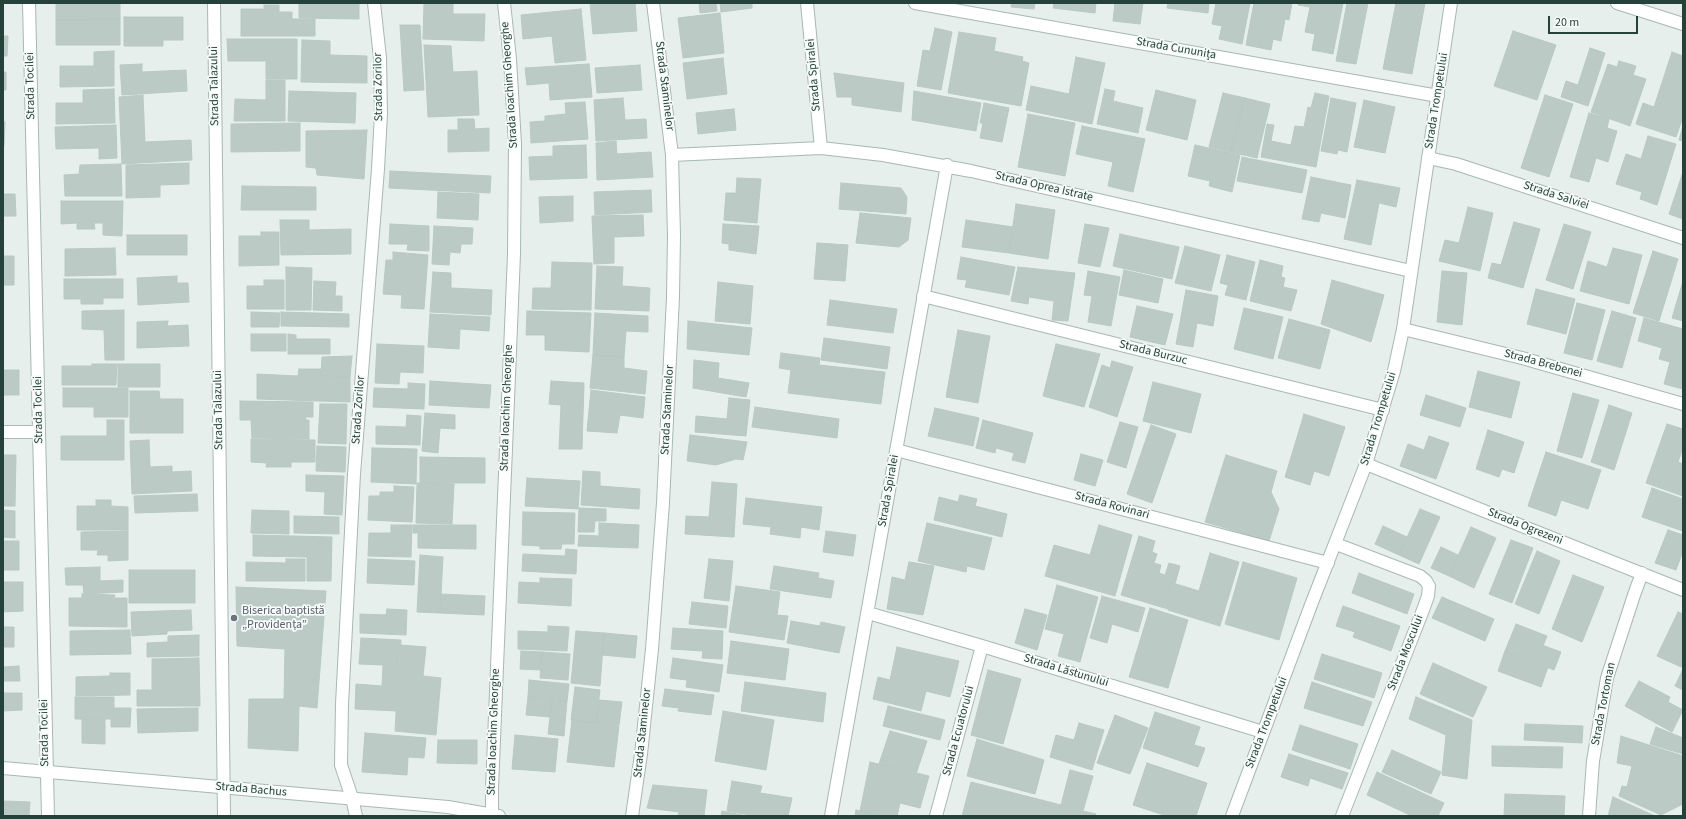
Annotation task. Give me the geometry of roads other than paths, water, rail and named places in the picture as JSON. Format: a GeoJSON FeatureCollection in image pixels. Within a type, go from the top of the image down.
{"type":"FeatureCollection","features":[{"type":"Feature","properties":{"kind":"street","name":"Strada Tocilei"},"geometry":{"type":"LineString","coordinates":[[29,3],[48,816]]}},
{"type":"Feature","properties":{"kind":"street","name":"Strada Talazului"},"geometry":{"type":"LineString","coordinates":[[214,3],[224,816]]}},
{"type":"Feature","properties":{"kind":"street","name":"Strada Zorilor"},"geometry":{"type":"LineString","coordinates":[[356,816],[352,798],[341,765],[342,704],[354,474],[380,130],[380,58],[374,3]]}},
{"type":"Feature","properties":{"kind":"street","name":"Strada Ioachim Gheorghe"},"geometry":{"type":"LineString","coordinates":[[496,815],[492,780],[514,254],[515,144],[510,59],[504,3]]}},
{"type":"Feature","properties":{"kind":"street","name":"Strada Staminelor"},"geometry":{"type":"LineString","coordinates":[[632,816],[641,754],[652,649],[663,503],[673,297],[674,236],[672,155],[653,3]]}},
{"type":"Feature","properties":{"kind":"street","name":"Strada Spiralei"},"geometry":{"type":"LineString","coordinates":[[807,3],[821,148]]}},
{"type":"Feature","properties":{"kind":"street","name":"Strada Cununița"},"geometry":{"type":"LineString","coordinates":[[915,3],[1438,96]]}},
{"type":"Feature","properties":{"kind":"street","name":"Strada Trompetului"},"geometry":{"type":"LineString","coordinates":[[1232,816],[1366,464],[1394,371],[1403,329],[1452,3]]}},
{"type":"Feature","properties":{"kind":"street"},"geometry":{"type":"LineString","coordinates":[[1617,3],[1683,24]]}},
{"type":"Feature","properties":{"kind":"street","name":"Strada Oprea Istrate"},"geometry":{"type":"LineString","coordinates":[[672,155],[821,148],[884,155],[947,165],[1411,271]]}},
{"type":"Feature","properties":{"kind":"street","name":"Strada Salviei"},"geometry":{"type":"LineString","coordinates":[[1428,158],[1456,164],[1683,238]]}},
{"type":"Feature","properties":{"kind":"street","name":"Strada Spiralei"},"geometry":{"type":"LineString","coordinates":[[831,816],[947,165]]}},
{"type":"Feature","properties":{"kind":"street","name":"Strada Burzuc"},"geometry":{"type":"LineString","coordinates":[[923,296],[1383,410]]}},
{"type":"Feature","properties":{"kind":"street","name":"Strada Brebenei"},"geometry":{"type":"LineString","coordinates":[[1403,329],[1522,358],[1683,404]]}},
{"type":"Feature","properties":{"kind":"street"},"geometry":{"type":"LineString","coordinates":[[3,432],[39,432]]}},
{"type":"Feature","properties":{"kind":"street","name":"Strada Rovinari"},"geometry":{"type":"LineString","coordinates":[[896,450],[1328,563]]}},
{"type":"Feature","properties":{"kind":"street","name":"Strada Ogrezeni"},"geometry":{"type":"LineString","coordinates":[[1366,464],[1683,590]]}},
{"type":"Feature","properties":{"kind":"street","name":"Strada Moscului"},"geometry":{"type":"LineString","coordinates":[[1336,544],[1420,576],[1426,580],[1429,586],[1428,596],[1423,610],[1342,816]]}},
{"type":"Feature","properties":{"kind":"street","name":"Strada Tortoman"},"geometry":{"type":"LineString","coordinates":[[1589,816],[1593,761],[1607,678],[1642,573]]}},
{"type":"Feature","properties":{"kind":"street","name":"Strada Lăstunului"},"geometry":{"type":"LineString","coordinates":[[868,613],[982,646],[1263,732]]}},
{"type":"Feature","properties":{"kind":"street","name":"Strada Ecuatorului"},"geometry":{"type":"LineString","coordinates":[[936,816],[982,646]]}},
{"type":"Feature","properties":{"kind":"street","name":"Strada Bachus"},"geometry":{"type":"LineString","coordinates":[[3,768],[46,773],[448,807],[496,815]]}},
{"type":"Feature","properties":{"kind":"place","name":"Biserica baptistă „Providența”"},"geometry":{"type":"Point","coordinates":[234,618]}}]}
